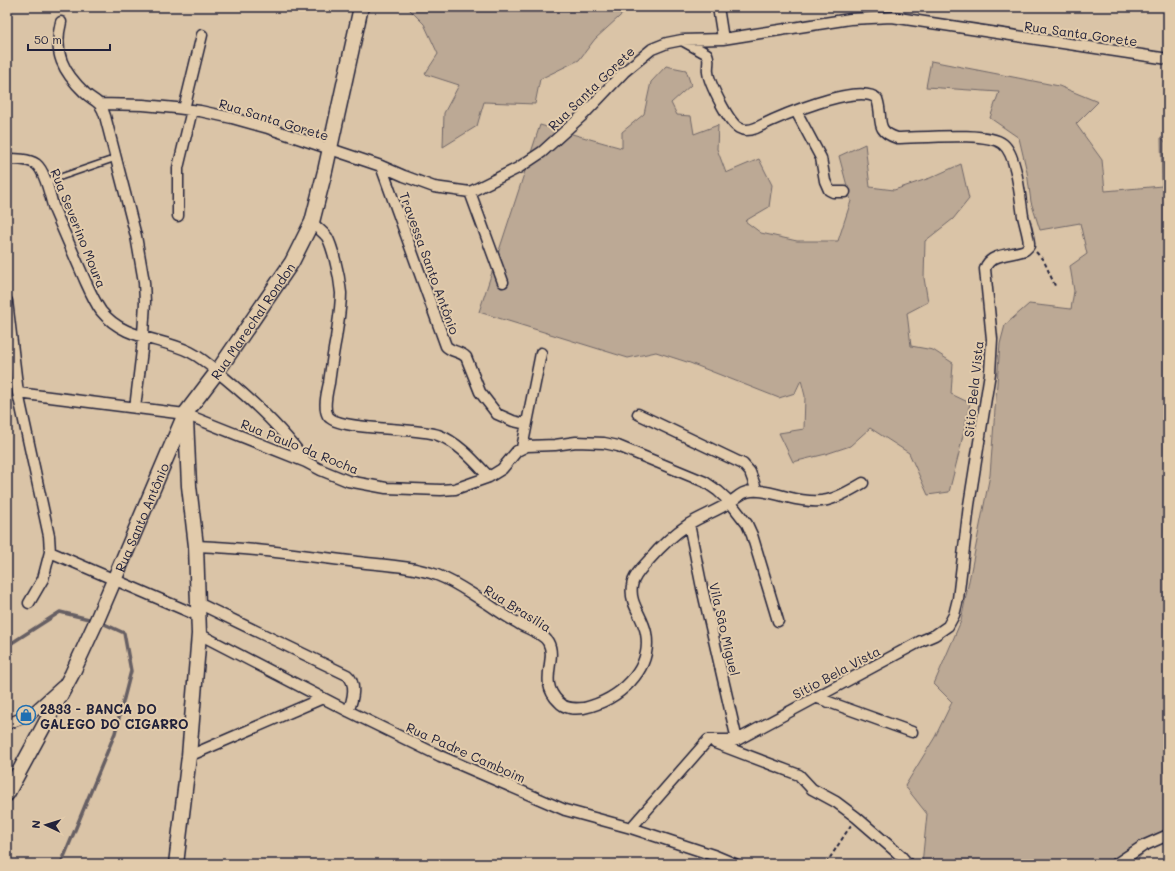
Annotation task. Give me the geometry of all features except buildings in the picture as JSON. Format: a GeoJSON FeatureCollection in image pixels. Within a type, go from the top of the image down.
{"type":"FeatureCollection","features":[{"type":"Feature","properties":{"kind":"street","name":"Rua Marechal Rondon"},"geometry":{"type":"LineString","coordinates":[[185,414],[217,372],[292,262],[312,222],[360,7]]}},
{"type":"Feature","properties":{"kind":"street"},"geometry":{"type":"LineString","coordinates":[[718,7],[722,39]]}},
{"type":"Feature","properties":{"kind":"street","name":"Rua Santa Gorete"},"geometry":{"type":"LineString","coordinates":[[100,104],[143,105],[188,109],[232,118],[268,128],[381,166],[434,187],[470,192],[518,168],[542,152],[584,114],[624,72],[652,49],[667,43],[682,40],[722,39],[844,19],[892,17],[1168,59]]}},
{"type":"Feature","properties":{"kind":"street"},"geometry":{"type":"LineString","coordinates":[[61,22],[58,36],[60,58],[72,80],[87,95],[100,104],[110,130],[136,236],[144,282],[145,302],[141,362],[135,408]]}},
{"type":"Feature","properties":{"kind":"street"},"geometry":{"type":"LineString","coordinates":[[178,216],[178,168],[202,35]]}},
{"type":"Feature","properties":{"kind":"street"},"geometry":{"type":"LineString","coordinates":[[682,40],[707,54],[708,74],[711,81],[727,115],[736,127],[740,129],[750,130],[823,100],[858,94],[868,94],[877,99],[882,129],[888,135],[897,138],[977,137],[999,141],[1007,148],[1016,171],[1029,243]]}},
{"type":"Feature","properties":{"kind":"street"},"geometry":{"type":"LineString","coordinates":[[796,111],[821,158],[825,181],[829,190],[833,192],[845,192]]}},
{"type":"Feature","properties":{"kind":"street","name":"Rua Severino Moura"},"geometry":{"type":"LineString","coordinates":[[7,159],[36,163],[42,171],[54,208],[73,254],[100,309],[107,318],[125,331],[188,351],[204,359],[269,418],[295,446],[306,462]]}},
{"type":"Feature","properties":{"kind":"street","name":"Travessa Santo Antônio"},"geometry":{"type":"LineString","coordinates":[[381,166],[446,346],[450,350],[466,357],[480,392],[497,414],[526,424]]}},
{"type":"Feature","properties":{"kind":"street"},"geometry":{"type":"LineString","coordinates":[[470,192],[503,282]]}},
{"type":"Feature","properties":{"kind":"street"},"geometry":{"type":"LineString","coordinates":[[312,222],[330,242],[339,277],[341,293],[339,318],[327,393],[326,407],[328,416],[331,419],[346,424],[422,431],[436,434],[460,449],[489,477]]}},
{"type":"Feature","properties":{"kind":"street","name":"Sitio Bela Vista"},"geometry":{"type":"LineString","coordinates":[[708,740],[737,740],[920,641],[935,635],[948,626],[952,620],[961,582],[969,505],[990,373],[992,339],[985,269],[987,263],[992,259],[1022,251],[1028,248],[1029,243]]}},
{"type":"Feature","properties":{"kind":"street"},"geometry":{"type":"LineString","coordinates":[[7,301],[18,393],[49,536],[50,552],[43,578],[29,603]]}},
{"type":"Feature","properties":{"kind":"street"},"geometry":{"type":"LineString","coordinates":[[541,353],[522,448],[527,446],[555,445],[576,442],[593,442],[618,446],[705,482],[730,502],[747,524],[752,535],[778,621]]}},
{"type":"Feature","properties":{"kind":"street","name":"Rua Paulo da Rocha"},"geometry":{"type":"LineString","coordinates":[[18,393],[185,414],[306,462],[348,481],[386,488],[422,490],[455,489],[489,477],[502,469],[517,451],[522,448]]}},
{"type":"Feature","properties":{"kind":"street"},"geometry":{"type":"LineString","coordinates":[[176,864],[189,756],[199,634],[196,546],[189,486],[185,414]]}},
{"type":"Feature","properties":{"kind":"street","name":"Rua Santo Antônio"},"geometry":{"type":"LineString","coordinates":[[7,794],[70,678],[115,580],[185,414]]}},
{"type":"Feature","properties":{"kind":"street"},"geometry":{"type":"LineString","coordinates":[[638,414],[743,464],[750,472],[757,491],[812,502],[827,501],[838,498],[863,482]]}},
{"type":"Feature","properties":{"kind":"street","name":"Rua Brasilia"},"geometry":{"type":"LineString","coordinates":[[196,546],[258,549],[381,565],[428,573],[451,581],[518,623],[544,637],[550,645],[549,685],[553,694],[560,703],[568,708],[583,708],[601,702],[628,686],[638,674],[645,658],[646,633],[643,622],[634,603],[631,589],[632,582],[649,560],[665,543],[690,524],[730,502],[741,493],[746,491],[757,491]]}},
{"type":"Feature","properties":{"kind":"street","name":"Vila São Miguel"},"geometry":{"type":"LineString","coordinates":[[690,524],[702,588],[737,740]]}},
{"type":"Feature","properties":{"kind":"street"},"geometry":{"type":"LineString","coordinates":[[50,552],[115,580],[198,610],[347,675],[353,685],[348,711]]}},
{"type":"Feature","properties":{"kind":"street","name":"Rua Padre Camboim"},"geometry":{"type":"LineString","coordinates":[[199,634],[348,711],[440,756],[565,810],[631,828],[716,856],[735,864]]}},
{"type":"Feature","properties":{"kind":"street"},"geometry":{"type":"LineString","coordinates":[[7,724],[30,716],[70,678]]}},
{"type":"Feature","properties":{"kind":"street"},"geometry":{"type":"LineString","coordinates":[[815,697],[912,732]]}},
{"type":"Feature","properties":{"kind":"street"},"geometry":{"type":"LineString","coordinates":[[189,756],[323,698]]}},
{"type":"Feature","properties":{"kind":"street"},"geometry":{"type":"LineString","coordinates":[[631,828],[708,740],[799,775],[812,790],[831,799],[856,817],[901,856],[908,864]]}},
{"type":"Feature","properties":{"kind":"street"},"geometry":{"type":"LineString","coordinates":[[1116,864],[1143,846],[1168,835]]}},
{"type":"Feature","properties":{"kind":"lane"},"geometry":{"type":"LineString","coordinates":[[46,182],[116,158]]}},
{"type":"Feature","properties":{"kind":"path"},"geometry":{"type":"LineString","coordinates":[[1029,243],[1044,261],[1056,288]]}},
{"type":"Feature","properties":{"kind":"path"},"geometry":{"type":"LineString","coordinates":[[826,864],[856,817]]}},
{"type":"Feature","properties":{"kind":"shaded area"},"geometry":{"type":"Polygon","coordinates":[[[407,7],[630,7],[595,39],[579,60],[540,79],[535,104],[484,102],[477,126],[443,147],[444,113],[459,85],[425,74],[438,54],[424,24],[407,7]]]}},
{"type":"Feature","properties":{"kind":"shaded area"},"geometry":{"type":"Polygon","coordinates":[[[931,61],[1059,86],[1098,102],[1076,124],[1102,160],[1105,191],[1162,186],[1161,137],[1168,145],[1168,827],[1133,864],[922,864],[927,814],[905,786],[935,737],[952,702],[934,684],[961,621],[990,475],[1000,344],[1005,325],[1029,304],[1071,309],[1074,291],[1070,266],[1087,254],[1080,223],[1040,230],[1031,202],[1027,172],[1019,138],[990,118],[999,92],[926,87],[931,61]]]}},
{"type":"Feature","properties":{"kind":"shaded area"},"geometry":{"type":"Polygon","coordinates":[[[666,66],[686,70],[691,85],[671,103],[677,115],[691,116],[694,134],[718,125],[717,149],[726,173],[759,159],[772,185],[769,207],[745,221],[761,233],[797,241],[838,241],[851,201],[839,156],[865,144],[870,187],[894,190],[930,178],[961,164],[969,199],[953,219],[925,241],[924,278],[928,302],[907,313],[911,346],[933,350],[953,363],[951,394],[970,403],[949,492],[928,495],[909,453],[870,428],[850,446],[826,454],[793,462],[779,433],[804,429],[805,396],[801,380],[795,393],[779,398],[690,363],[656,352],[628,358],[479,312],[540,125],[622,148],[622,132],[644,114],[651,82],[666,66]]]}},
{"type":"Feature","properties":{"kind":"waterway"},"geometry":{"type":"LineString","coordinates":[[7,646],[60,612],[93,620]]}},
{"type":"Feature","properties":{"kind":"waterway"},"geometry":{"type":"LineString","coordinates":[[61,864],[115,733],[131,671],[124,633],[100,622]]}},
{"type":"Feature","properties":{"kind":"place","name":"2833 - BANCA DO GALEGO DO CIGARRO"},"geometry":{"type":"Point","coordinates":[26,715]}}]}
